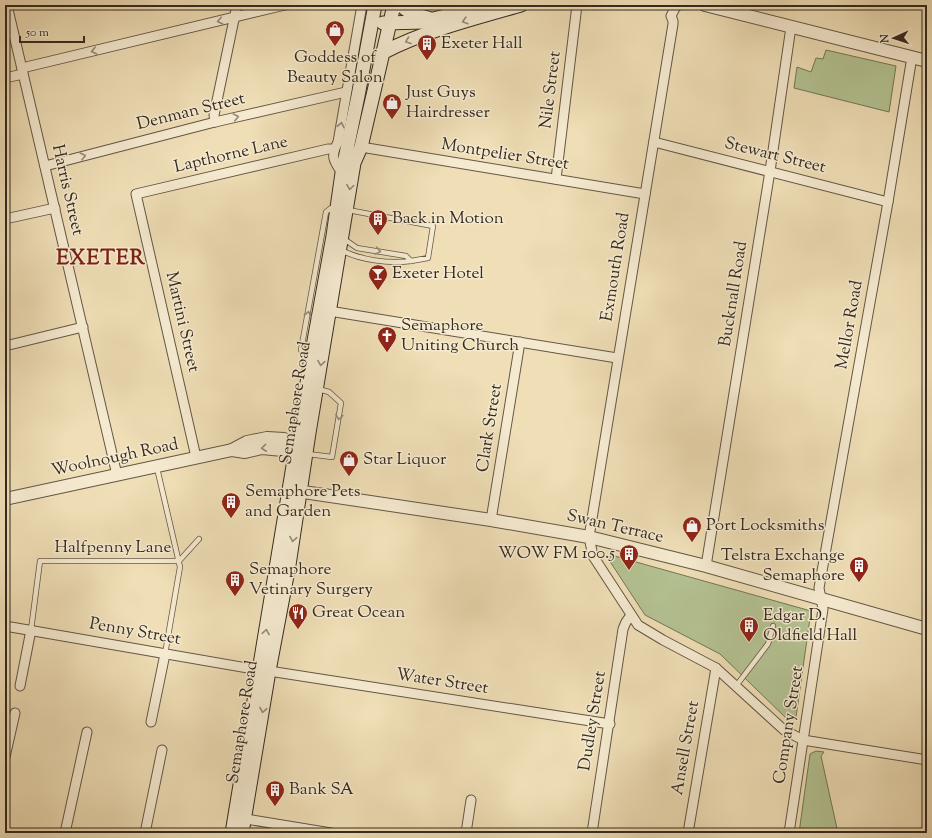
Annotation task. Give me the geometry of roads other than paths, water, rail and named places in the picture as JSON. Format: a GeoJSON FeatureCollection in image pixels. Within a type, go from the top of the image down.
{"type":"FeatureCollection","features":[{"type":"Feature","properties":{"kind":"main road","name":"Semaphore Road"},"geometry":{"type":"LineString","coordinates":[[305,432],[338,241],[342,209],[342,173],[352,94],[375,5]]}},
{"type":"Feature","properties":{"kind":"main road","name":"Semaphore Road"},"geometry":{"type":"LineString","coordinates":[[342,209],[354,163],[361,147],[394,5]]}},
{"type":"Feature","properties":{"kind":"main road"},"geometry":{"type":"LineString","coordinates":[[401,5],[406,10],[434,25]]}},
{"type":"Feature","properties":{"kind":"main road"},"geometry":{"type":"LineString","coordinates":[[371,24],[427,28],[493,7],[521,5]]}},
{"type":"Feature","properties":{"kind":"main road"},"geometry":{"type":"LineString","coordinates":[[382,53],[434,25]]}},
{"type":"Feature","properties":{"kind":"main road","name":"Semaphore Road"},"geometry":{"type":"LineString","coordinates":[[312,388],[310,363],[325,310]]}},
{"type":"Feature","properties":{"kind":"main road"},"geometry":{"type":"LineString","coordinates":[[302,456],[305,432]]}},
{"type":"Feature","properties":{"kind":"main road","name":"Semaphore Road"},"geometry":{"type":"LineString","coordinates":[[295,491],[302,456]]}},
{"type":"Feature","properties":{"kind":"main road","name":"Semaphore Road"},"geometry":{"type":"LineString","coordinates":[[232,833],[239,818],[302,456]]}},
{"type":"Feature","properties":{"kind":"main road","name":"Semaphore Road"},"geometry":{"type":"LineString","coordinates":[[239,818],[242,833]]}},
{"type":"Feature","properties":{"kind":"street"},"geometry":{"type":"LineString","coordinates":[[215,122],[214,115],[238,5]]}},
{"type":"Feature","properties":{"kind":"street"},"geometry":{"type":"LineString","coordinates":[[5,78],[23,71],[285,5]]}},
{"type":"Feature","properties":{"kind":"street","name":"Semaphore Road"},"geometry":{"type":"LineString","coordinates":[[352,94],[362,5]]}},
{"type":"Feature","properties":{"kind":"street","name":"Nile Street"},"geometry":{"type":"LineString","coordinates":[[556,179],[577,5]]}},
{"type":"Feature","properties":{"kind":"street","name":"Exmouth Road"},"geometry":{"type":"LineString","coordinates":[[589,537],[673,24],[671,16],[674,8],[678,5]]}},
{"type":"Feature","properties":{"kind":"street"},"geometry":{"type":"LineString","coordinates":[[705,5],[927,61]]}},
{"type":"Feature","properties":{"kind":"street","name":"Harris Street"},"geometry":{"type":"LineString","coordinates":[[7,11],[23,71],[118,475]]}},
{"type":"Feature","properties":{"kind":"street","name":"Bucknall Road"},"geometry":{"type":"LineString","coordinates":[[706,566],[770,172],[791,27]]}},
{"type":"Feature","properties":{"kind":"street","name":"Mellor Road"},"geometry":{"type":"LineString","coordinates":[[821,599],[819,586],[888,202],[912,57]]}},
{"type":"Feature","properties":{"kind":"street"},"geometry":{"type":"LineString","coordinates":[[342,173],[333,160],[334,149],[338,142],[345,102],[352,94]]}},
{"type":"Feature","properties":{"kind":"street","name":"Denman Street"},"geometry":{"type":"LineString","coordinates":[[45,166],[215,122],[352,94]]}},
{"type":"Feature","properties":{"kind":"street","name":"Stewart Street"},"geometry":{"type":"LineString","coordinates":[[654,142],[888,202]]}},
{"type":"Feature","properties":{"kind":"street","name":"Montpelier Street"},"geometry":{"type":"LineString","coordinates":[[361,147],[645,194]]}},
{"type":"Feature","properties":{"kind":"street","name":"Lapthorne Lane"},"geometry":{"type":"LineString","coordinates":[[136,194],[328,149],[334,149]]}},
{"type":"Feature","properties":{"kind":"street","name":"Martini Street"},"geometry":{"type":"LineString","coordinates":[[136,194],[196,457]]}},
{"type":"Feature","properties":{"kind":"street"},"geometry":{"type":"LineString","coordinates":[[5,219],[55,208]]}},
{"type":"Feature","properties":{"kind":"street"},"geometry":{"type":"LineString","coordinates":[[325,310],[618,358]]}},
{"type":"Feature","properties":{"kind":"street"},"geometry":{"type":"LineString","coordinates":[[5,346],[83,327]]}},
{"type":"Feature","properties":{"kind":"street","name":"Clark Street"},"geometry":{"type":"LineString","coordinates":[[491,520],[520,342]]}},
{"type":"Feature","properties":{"kind":"street"},"geometry":{"type":"LineString","coordinates":[[302,456],[284,439],[286,436],[305,432]]}},
{"type":"Feature","properties":{"kind":"street","name":"Woolnough Road"},"geometry":{"type":"LineString","coordinates":[[5,499],[232,450],[246,442],[266,438],[284,439]]}},
{"type":"Feature","properties":{"kind":"street","name":"Woolnough Road"},"geometry":{"type":"LineString","coordinates":[[232,450],[246,452],[262,448],[283,450],[302,456]]}},
{"type":"Feature","properties":{"kind":"street","name":"Swan Terrace"},"geometry":{"type":"LineString","coordinates":[[295,491],[491,520],[589,537],[706,566],[927,629]]}},
{"type":"Feature","properties":{"kind":"street"},"geometry":{"type":"LineString","coordinates":[[589,537],[593,556],[638,625],[716,668],[784,730],[802,740],[927,760]]}},
{"type":"Feature","properties":{"kind":"street","name":"Company Street"},"geometry":{"type":"LineString","coordinates":[[789,833],[823,609],[821,599]]}},
{"type":"Feature","properties":{"kind":"street","name":"Dudley Street"},"geometry":{"type":"LineString","coordinates":[[592,833],[610,724],[623,629],[631,615]]}},
{"type":"Feature","properties":{"kind":"street","name":"Penny Street"},"geometry":{"type":"LineString","coordinates":[[5,626],[264,671]]}},
{"type":"Feature","properties":{"kind":"street"},"geometry":{"type":"LineString","coordinates":[[20,686],[31,630]]}},
{"type":"Feature","properties":{"kind":"street"},"geometry":{"type":"LineString","coordinates":[[152,722],[165,654]]}},
{"type":"Feature","properties":{"kind":"street","name":"Ansell Street"},"geometry":{"type":"LineString","coordinates":[[688,833],[716,668]]}},
{"type":"Feature","properties":{"kind":"street","name":"Water Street"},"geometry":{"type":"LineString","coordinates":[[264,671],[610,724]]}},
{"type":"Feature","properties":{"kind":"street"},"geometry":{"type":"LineString","coordinates":[[5,757],[15,713]]}},
{"type":"Feature","properties":{"kind":"street"},"geometry":{"type":"LineString","coordinates":[[65,833],[87,732]]}},
{"type":"Feature","properties":{"kind":"street"},"geometry":{"type":"LineString","coordinates":[[145,833],[162,750]]}},
{"type":"Feature","properties":{"kind":"street"},"geometry":{"type":"LineString","coordinates":[[466,833],[471,800]]}},
{"type":"Feature","properties":{"kind":"street"},"geometry":{"type":"LineString","coordinates":[[239,818],[331,833]]}},
{"type":"Feature","properties":{"kind":"lane"},"geometry":{"type":"LineString","coordinates":[[310,363],[301,350],[326,212],[332,208],[342,209],[433,226],[428,258],[411,261],[396,263],[352,255],[338,241]]}},
{"type":"Feature","properties":{"kind":"lane"},"geometry":{"type":"LineString","coordinates":[[338,241],[357,248],[406,256],[411,261]]}},
{"type":"Feature","properties":{"kind":"lane"},"geometry":{"type":"LineString","coordinates":[[302,456],[332,457],[341,404],[329,392],[312,388]]}},
{"type":"Feature","properties":{"kind":"lane"},"geometry":{"type":"LineString","coordinates":[[156,467],[180,561],[165,654]]}},
{"type":"Feature","properties":{"kind":"lane","name":"Halfpenny Lane"},"geometry":{"type":"LineString","coordinates":[[31,630],[40,561],[180,561],[199,539]]}},
{"type":"Feature","properties":{"kind":"lane"},"geometry":{"type":"LineString","coordinates":[[736,686],[768,644],[772,626]]}},
{"type":"Feature","properties":{"kind":"place","name":"Goddess of Beauty Salon"},"geometry":{"type":"Point","coordinates":[335,47]}},
{"type":"Feature","properties":{"kind":"place","name":"Exeter Hall"},"geometry":{"type":"Point","coordinates":[427,61]}},
{"type":"Feature","properties":{"kind":"place","name":"Just Guys Hairdresser"},"geometry":{"type":"Point","coordinates":[392,120]}},
{"type":"Feature","properties":{"kind":"place","name":"Back in Motion"},"geometry":{"type":"Point","coordinates":[378,236]}},
{"type":"Feature","properties":{"kind":"place","name":"Exeter Hotel"},"geometry":{"type":"Point","coordinates":[378,291]}},
{"type":"Feature","properties":{"kind":"place","name":"Semaphore Uniting Church"},"geometry":{"type":"Point","coordinates":[387,353]}},
{"type":"Feature","properties":{"kind":"place","name":"Star Liquor"},"geometry":{"type":"Point","coordinates":[349,477]}},
{"type":"Feature","properties":{"kind":"place","name":"Semaphore Pets and Garden"},"geometry":{"type":"Point","coordinates":[231,519]}},
{"type":"Feature","properties":{"kind":"place","name":"Port Locksmiths"},"geometry":{"type":"Point","coordinates":[692,543]}},
{"type":"Feature","properties":{"kind":"place","name":"WOW FM 100.5"},"geometry":{"type":"Point","coordinates":[629,571]}},
{"type":"Feature","properties":{"kind":"place","name":"Telstra Exchange Semaphore"},"geometry":{"type":"Point","coordinates":[859,583]}},
{"type":"Feature","properties":{"kind":"place","name":"Semaphore Vetinary Surgery"},"geometry":{"type":"Point","coordinates":[235,597]}},
{"type":"Feature","properties":{"kind":"place","name":"Great Ocean"},"geometry":{"type":"Point","coordinates":[298,630]}},
{"type":"Feature","properties":{"kind":"place","name":"Edgar D. Oldfield Hall"},"geometry":{"type":"Point","coordinates":[749,643]}},
{"type":"Feature","properties":{"kind":"place","name":"Bank SA"},"geometry":{"type":"Point","coordinates":[275,807]}},
{"type":"Feature","properties":{"kind":"district","name":"EXETER"},"geometry":{"type":"Point","coordinates":[101,259]}}]}
